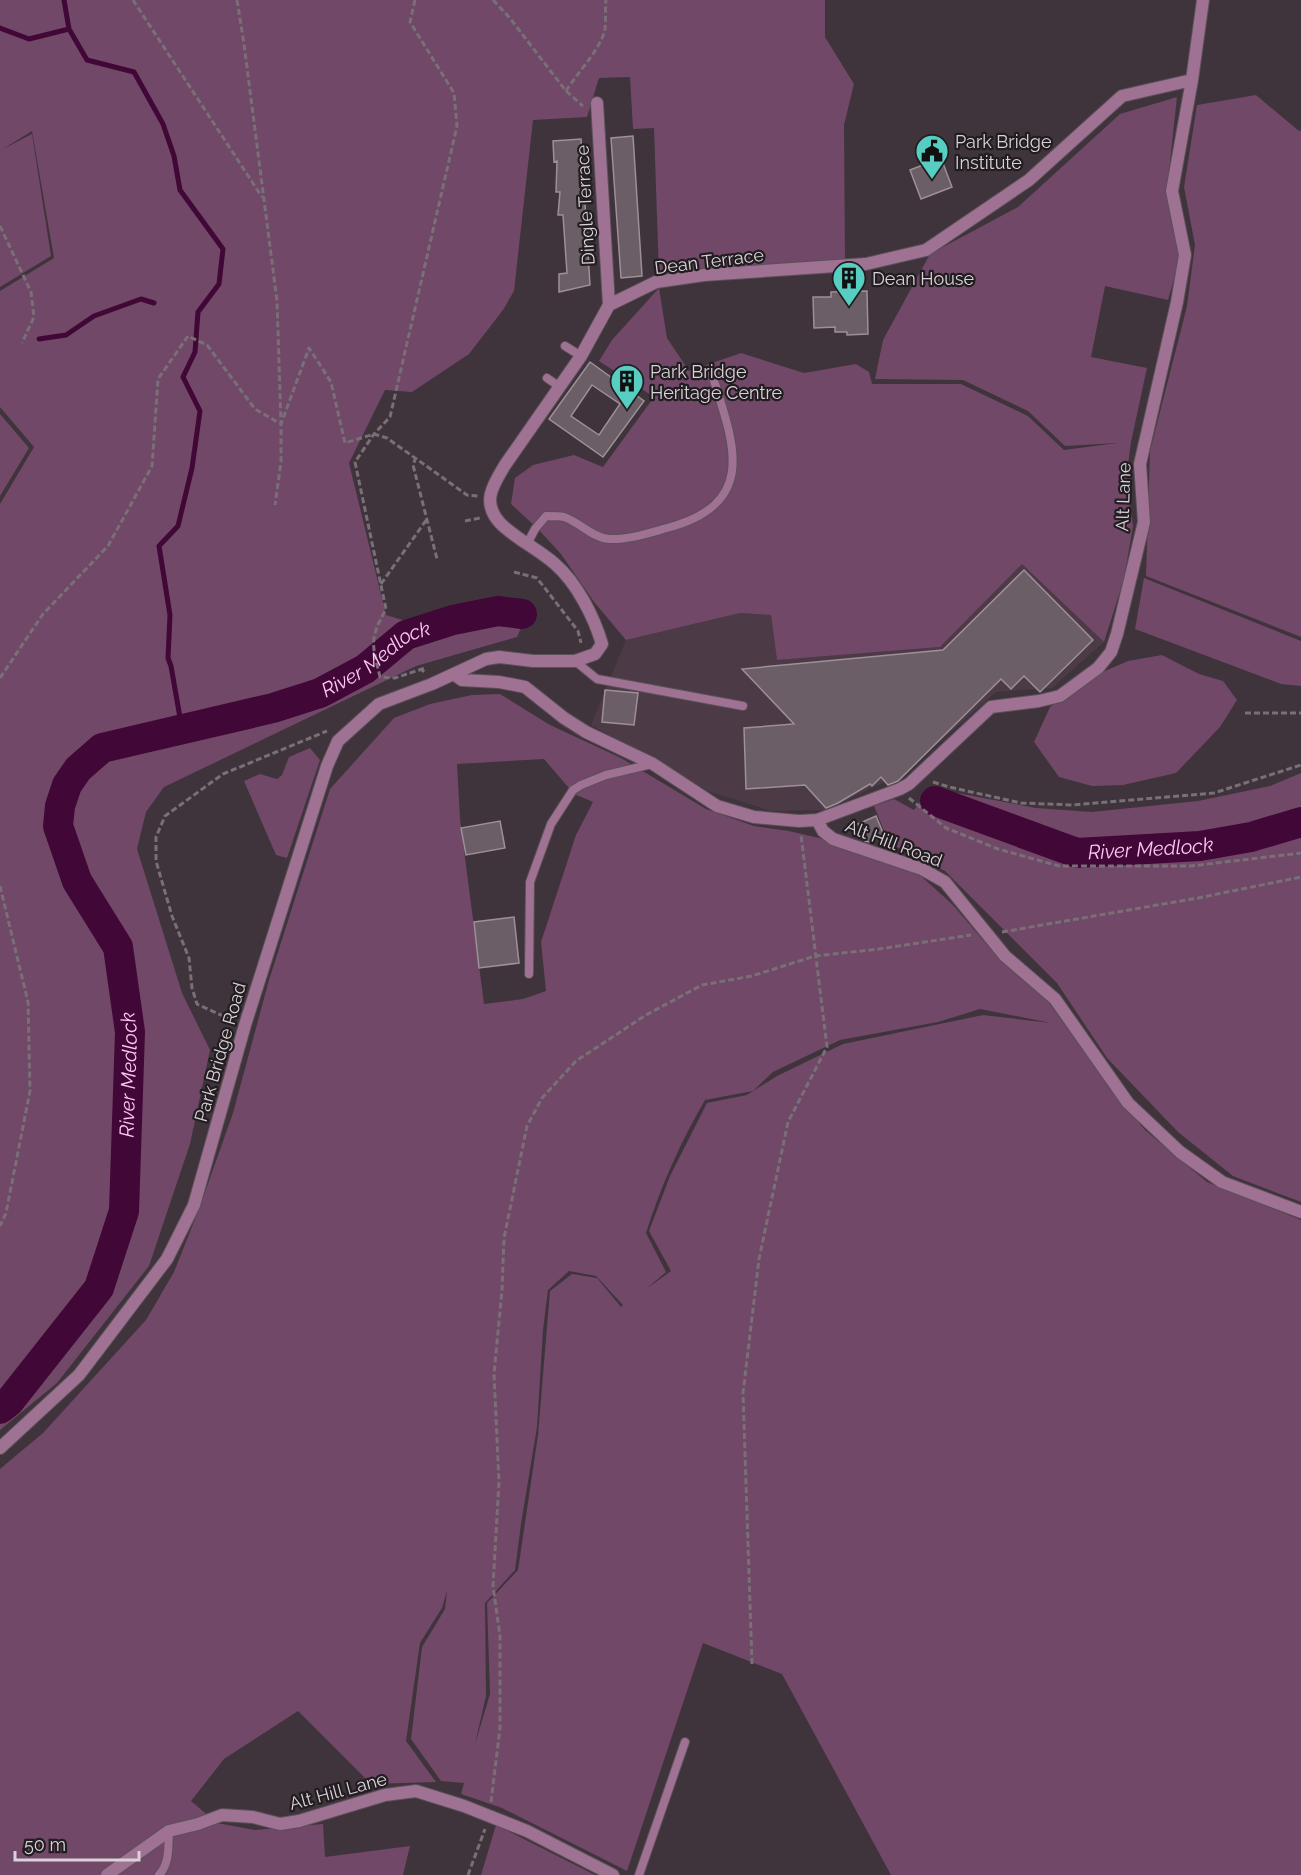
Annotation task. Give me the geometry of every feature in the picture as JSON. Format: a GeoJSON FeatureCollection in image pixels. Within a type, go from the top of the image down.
{"type":"FeatureCollection","features":[{"type":"Feature","properties":{"kind":"street","name":"Alt Lane"},"geometry":{"type":"LineString","coordinates":[[818,820],[900,789],[917,777],[991,707],[1059,696],[1098,668],[1111,652],[1144,522],[1140,464],[1177,302],[1185,255],[1172,191],[1192,81],[1203,0]]}},
{"type":"Feature","properties":{"kind":"street","name":"Dean Terrace"},"geometry":{"type":"LineString","coordinates":[[609,305],[656,282],[704,275],[866,264],[926,250],[1029,180],[1122,96],[1192,81]]}},
{"type":"Feature","properties":{"kind":"street","name":"Dingle Terrace"},"geometry":{"type":"LineString","coordinates":[[597,106],[609,305]]}},
{"type":"Feature","properties":{"kind":"street"},"geometry":{"type":"LineString","coordinates":[[454,675],[486,659],[498,657],[532,661],[575,661],[595,654],[602,644],[594,619],[576,589],[557,566],[506,529],[493,516],[489,497],[505,465],[581,356],[609,305]]}},
{"type":"Feature","properties":{"kind":"street"},"geometry":{"type":"LineString","coordinates":[[454,675],[462,680],[499,682],[525,687],[586,732],[653,764],[717,806],[754,817],[799,821],[818,820]]}},
{"type":"Feature","properties":{"kind":"street","name":"Park Bridge Road"},"geometry":{"type":"LineString","coordinates":[[0,1448],[79,1375],[167,1259],[194,1205],[245,1025],[327,766],[338,741],[379,704],[454,675]]}},
{"type":"Feature","properties":{"kind":"street","name":"Alt Hill Road"},"geometry":{"type":"LineString","coordinates":[[818,820],[833,840],[922,869],[945,882],[1005,956],[1054,999],[1128,1102],[1180,1152],[1222,1182],[1301,1212]]}},
{"type":"Feature","properties":{"kind":"street","name":"Alt Hill Lane"},"geometry":{"type":"LineString","coordinates":[[107,1875],[169,1831],[222,1815],[254,1817],[280,1824],[299,1821],[385,1795],[416,1791],[490,1816],[613,1875]]}},
{"type":"Feature","properties":{"kind":"lane"},"geometry":{"type":"LineString","coordinates":[[565,346],[581,356]]}},
{"type":"Feature","properties":{"kind":"lane"},"geometry":{"type":"LineString","coordinates":[[527,544],[535,529],[546,516],[564,518],[607,539],[643,535],[682,524],[717,505],[731,482],[734,452],[711,371]]}},
{"type":"Feature","properties":{"kind":"lane"},"geometry":{"type":"LineString","coordinates":[[547,378],[560,387]]}},
{"type":"Feature","properties":{"kind":"lane"},"geometry":{"type":"LineString","coordinates":[[575,661],[597,680],[742,706]]}},
{"type":"Feature","properties":{"kind":"lane"},"geometry":{"type":"LineString","coordinates":[[529,974],[530,882],[551,824],[573,790],[581,785],[606,775],[653,764]]}},
{"type":"Feature","properties":{"kind":"lane"},"geometry":{"type":"LineString","coordinates":[[639,1875],[685,1742]]}},
{"type":"Feature","properties":{"kind":"lane"},"geometry":{"type":"LineString","coordinates":[[159,1875],[168,1856],[169,1831]]}},
{"type":"Feature","properties":{"kind":"path"},"geometry":{"type":"LineString","coordinates":[[133,0],[262,198]]}},
{"type":"Feature","properties":{"kind":"path"},"geometry":{"type":"LineString","coordinates":[[237,0],[277,301],[281,424],[280,473],[275,505]]}},
{"type":"Feature","properties":{"kind":"path"},"geometry":{"type":"LineString","coordinates":[[380,677],[372,641],[377,625],[386,609],[355,462],[374,434],[390,417],[457,126],[454,93],[410,22],[415,0]]}},
{"type":"Feature","properties":{"kind":"path"},"geometry":{"type":"LineString","coordinates":[[493,0],[579,104],[597,106]]}},
{"type":"Feature","properties":{"kind":"path"},"geometry":{"type":"LineString","coordinates":[[566,90],[579,70],[595,53],[604,31],[606,0]]}},
{"type":"Feature","properties":{"kind":"path"},"geometry":{"type":"LineString","coordinates":[[0,226],[31,292],[34,317],[22,343]]}},
{"type":"Feature","properties":{"kind":"path"},"geometry":{"type":"LineString","coordinates":[[0,678],[43,614],[108,546],[136,496],[152,466],[158,379],[188,336],[207,345],[255,409],[281,424]]}},
{"type":"Feature","properties":{"kind":"path"},"geometry":{"type":"LineString","coordinates":[[281,424],[309,348],[331,382],[345,443],[374,434],[387,438],[467,495],[489,497]]}},
{"type":"Feature","properties":{"kind":"path"},"geometry":{"type":"LineString","coordinates":[[416,457],[413,465],[437,559]]}},
{"type":"Feature","properties":{"kind":"path"},"geometry":{"type":"LineString","coordinates":[[381,585],[427,519]]}},
{"type":"Feature","properties":{"kind":"path"},"geometry":{"type":"LineString","coordinates":[[514,572],[537,578],[578,631],[583,649],[575,661]]}},
{"type":"Feature","properties":{"kind":"path"},"geometry":{"type":"LineString","coordinates":[[1245,713],[1301,714]]}},
{"type":"Feature","properties":{"kind":"path"},"geometry":{"type":"LineString","coordinates":[[245,1025],[197,1004],[192,988],[189,958],[172,916],[156,861],[156,837],[165,816],[223,774],[328,731]]}},
{"type":"Feature","properties":{"kind":"path"},"geometry":{"type":"LineString","coordinates":[[917,777],[949,788],[1021,803],[1073,805],[1214,793],[1301,765]]}},
{"type":"Feature","properties":{"kind":"path"},"geometry":{"type":"LineString","coordinates":[[900,789],[917,806],[946,828],[998,849],[1059,866],[1191,867],[1301,853]]}},
{"type":"Feature","properties":{"kind":"path"},"geometry":{"type":"LineString","coordinates":[[752,1664],[743,1393],[759,1259],[788,1122],[827,1047],[804,850]]}},
{"type":"Feature","properties":{"kind":"path"},"geometry":{"type":"LineString","coordinates":[[468,1875],[490,1816],[501,1728],[501,1636],[493,1586],[499,1482],[494,1374],[502,1290],[504,1238],[527,1126],[542,1098],[576,1061],[646,1015],[702,984],[752,976],[815,956],[986,933],[1198,898],[1301,877]]}},
{"type":"Feature","properties":{"kind":"path"},"geometry":{"type":"LineString","coordinates":[[0,886],[28,1002],[30,1091],[6,1213],[0,1226]]}},
{"type":"Feature","properties":{"kind":"shaded area"},"geometry":{"type":"Polygon","coordinates":[[[0,0],[825,0],[825,37],[854,84],[844,125],[845,260],[687,271],[659,276],[654,128],[633,129],[630,77],[599,78],[587,117],[533,120],[514,291],[503,310],[469,354],[412,392],[385,390],[349,463],[386,615],[435,630],[531,605],[517,637],[416,666],[164,787],[146,812],[137,849],[182,993],[210,1050],[190,1144],[149,1266],[57,1383],[0,1430],[0,504],[34,447],[0,407],[0,291],[54,258],[32,131],[3,149],[32,134],[51,256],[0,287],[0,0]]]}},
{"type":"Feature","properties":{"kind":"shaded area"},"geometry":{"type":"Polygon","coordinates":[[[1256,95],[1299,131],[1301,130],[1301,637],[1146,576],[1150,451],[1187,306],[1195,245],[1184,187],[1197,105],[1256,95]]]}},
{"type":"Feature","properties":{"kind":"shaded area"},"geometry":{"type":"Polygon","coordinates":[[[1177,97],[1167,190],[1180,258],[1168,300],[1105,286],[1091,357],[1147,368],[1131,442],[1126,480],[1133,526],[1124,579],[1104,642],[1022,564],[940,647],[777,660],[771,615],[740,613],[626,640],[594,602],[561,554],[511,504],[515,478],[533,465],[574,455],[603,467],[654,397],[599,361],[612,340],[659,288],[667,338],[689,371],[741,353],[804,373],[856,364],[869,372],[872,384],[961,384],[1028,416],[1064,450],[1117,443],[1065,446],[1028,411],[963,380],[875,379],[883,340],[930,254],[1018,207],[1120,114],[1177,97]]]}},
{"type":"Feature","properties":{"kind":"shaded area"},"geometry":{"type":"Polygon","coordinates":[[[0,414],[29,448],[0,496],[0,414]]]}},
{"type":"Feature","properties":{"kind":"shaded area"},"geometry":{"type":"Polygon","coordinates":[[[1022,564],[1104,642],[1052,688],[996,692],[897,779],[880,784],[827,810],[771,811],[708,791],[591,725],[626,640],[740,613],[771,615],[777,660],[940,647],[1022,564]]]}},
{"type":"Feature","properties":{"kind":"shaded area"},"geometry":{"type":"Polygon","coordinates":[[[1144,578],[1301,641],[1301,686],[1281,684],[1135,629],[1144,578]]]}},
{"type":"Feature","properties":{"kind":"shaded area"},"geometry":{"type":"Polygon","coordinates":[[[1162,655],[1199,674],[1223,681],[1237,700],[1220,727],[1176,773],[1123,785],[1092,786],[1059,777],[1034,742],[1050,707],[1098,674],[1128,661],[1162,655]]]}},
{"type":"Feature","properties":{"kind":"shaded area"},"geometry":{"type":"Polygon","coordinates":[[[500,694],[550,725],[621,758],[706,809],[754,826],[819,838],[921,876],[953,905],[988,946],[1047,1000],[1116,1096],[1145,1130],[1207,1182],[1301,1220],[1301,1875],[891,1875],[782,1674],[703,1643],[627,1871],[502,1808],[461,1794],[464,1783],[441,1781],[411,1739],[422,1647],[445,1609],[447,1591],[442,1608],[420,1643],[406,1741],[436,1782],[371,1784],[298,1711],[224,1759],[191,1801],[217,1823],[255,1830],[323,1824],[325,1857],[410,1846],[403,1875],[0,1875],[0,1469],[43,1433],[146,1320],[174,1272],[233,1113],[269,980],[330,789],[394,718],[430,704],[472,695],[500,694]],[[544,759],[457,764],[460,819],[484,1004],[523,999],[546,991],[541,942],[576,835],[593,802],[574,794],[544,759]],[[980,1009],[938,1022],[840,1040],[773,1072],[753,1091],[777,1076],[843,1044],[983,1015],[1051,1023],[980,1009]],[[753,1091],[705,1100],[687,1132],[658,1198],[646,1233],[666,1272],[646,1289],[671,1271],[649,1231],[670,1176],[707,1103],[747,1095],[753,1091]],[[569,1271],[548,1290],[537,1427],[515,1570],[485,1603],[486,1696],[475,1744],[490,1694],[487,1603],[518,1570],[538,1435],[550,1291],[572,1274],[597,1278],[621,1307],[623,1305],[596,1276],[569,1271]]]}},
{"type":"Feature","properties":{"kind":"shaded area"},"geometry":{"type":"Polygon","coordinates":[[[310,748],[320,760],[287,858],[276,855],[244,781],[260,774],[277,779],[282,775],[289,757],[310,748]]]}},
{"type":"Feature","properties":{"kind":"shaded area"},"geometry":{"type":"Polygon","coordinates":[[[1301,773],[1301,1202],[1233,1176],[1178,1132],[1107,1058],[1057,983],[945,871],[889,843],[874,806],[894,799],[914,810],[930,788],[1036,808],[1092,812],[1198,801],[1270,786],[1301,773]]]}},
{"type":"Feature","properties":{"kind":"shaded area"},"geometry":{"type":"Polygon","coordinates":[[[496,1825],[595,1875],[481,1875],[496,1825]]]}},
{"type":"Feature","properties":{"kind":"building"},"geometry":{"type":"Polygon","coordinates":[[[633,136],[642,276],[621,278],[611,138],[633,136]]]}},
{"type":"Feature","properties":{"kind":"building"},"geometry":{"type":"Polygon","coordinates":[[[581,139],[590,285],[559,292],[559,274],[567,273],[563,215],[558,215],[560,192],[556,192],[557,161],[554,162],[553,141],[581,139]]]}},
{"type":"Feature","properties":{"kind":"building","name":"Park Bridge Institute"},"geometry":{"type":"Polygon","coordinates":[[[941,158],[952,187],[921,199],[910,170],[941,158]]]}},
{"type":"Feature","properties":{"kind":"building","name":"Dean House"},"geometry":{"type":"Polygon","coordinates":[[[867,291],[868,334],[847,335],[847,332],[835,332],[835,327],[814,328],[813,297],[831,297],[831,292],[867,291]]]}},
{"type":"Feature","properties":{"kind":"building","name":"Park Bridge Heritage Centre"},"geometry":{"type":"Polygon","coordinates":[[[590,362],[644,401],[603,457],[549,419],[590,362]],[[592,385],[571,416],[599,435],[620,404],[592,385]]]}},
{"type":"Feature","properties":{"kind":"building"},"geometry":{"type":"Polygon","coordinates":[[[1024,570],[1093,640],[1040,692],[1024,676],[1011,689],[1001,679],[898,781],[888,785],[881,777],[872,786],[870,784],[826,808],[805,785],[746,789],[744,728],[794,724],[742,669],[943,650],[1024,570]]]}},
{"type":"Feature","properties":{"kind":"building"},"geometry":{"type":"Polygon","coordinates":[[[605,690],[638,693],[634,725],[602,722],[605,690]]]}},
{"type":"Feature","properties":{"kind":"building"},"geometry":{"type":"Polygon","coordinates":[[[876,816],[884,835],[869,842],[865,841],[858,824],[876,816]]]}},
{"type":"Feature","properties":{"kind":"building"},"geometry":{"type":"Polygon","coordinates":[[[500,821],[505,848],[466,855],[461,828],[500,821]]]}},
{"type":"Feature","properties":{"kind":"building"},"geometry":{"type":"Polygon","coordinates":[[[514,917],[519,963],[479,968],[474,922],[514,917]]]}},
{"type":"Feature","properties":{"kind":"waterway"},"geometry":{"type":"LineString","coordinates":[[64,0],[69,29]]}},
{"type":"Feature","properties":{"kind":"waterway"},"geometry":{"type":"LineString","coordinates":[[0,28],[29,39],[69,29],[87,60],[134,72],[163,124],[174,156],[180,190],[223,249],[219,284],[198,312],[195,352],[183,377],[200,411],[192,468],[178,526],[159,546],[170,615],[168,658],[182,729]]}},
{"type":"Feature","properties":{"kind":"waterway"},"geometry":{"type":"LineString","coordinates":[[39,339],[66,335],[94,316],[141,299],[154,303]]}},
{"type":"Feature","properties":{"kind":"waterway","name":"River Medlock"},"geometry":{"type":"LineString","coordinates":[[0,1409],[9,1402],[99,1288],[124,1211],[130,1032],[118,947],[77,881],[58,826],[60,806],[67,785],[78,769],[102,748],[273,708],[320,693],[365,669],[406,635],[453,620],[498,611],[522,614]]}},
{"type":"Feature","properties":{"kind":"waterway","name":"River Medlock"},"geometry":{"type":"LineString","coordinates":[[935,801],[1077,853],[1200,846],[1251,837],[1301,822]]}},
{"type":"Feature","properties":{"kind":"place","name":"Park Bridge Institute"},"geometry":{"type":"Point","coordinates":[932,180]}},
{"type":"Feature","properties":{"kind":"place","name":"Dean House"},"geometry":{"type":"Point","coordinates":[849,307]}},
{"type":"Feature","properties":{"kind":"place","name":"Park Bridge Heritage Centre"},"geometry":{"type":"Point","coordinates":[627,410]}}]}
